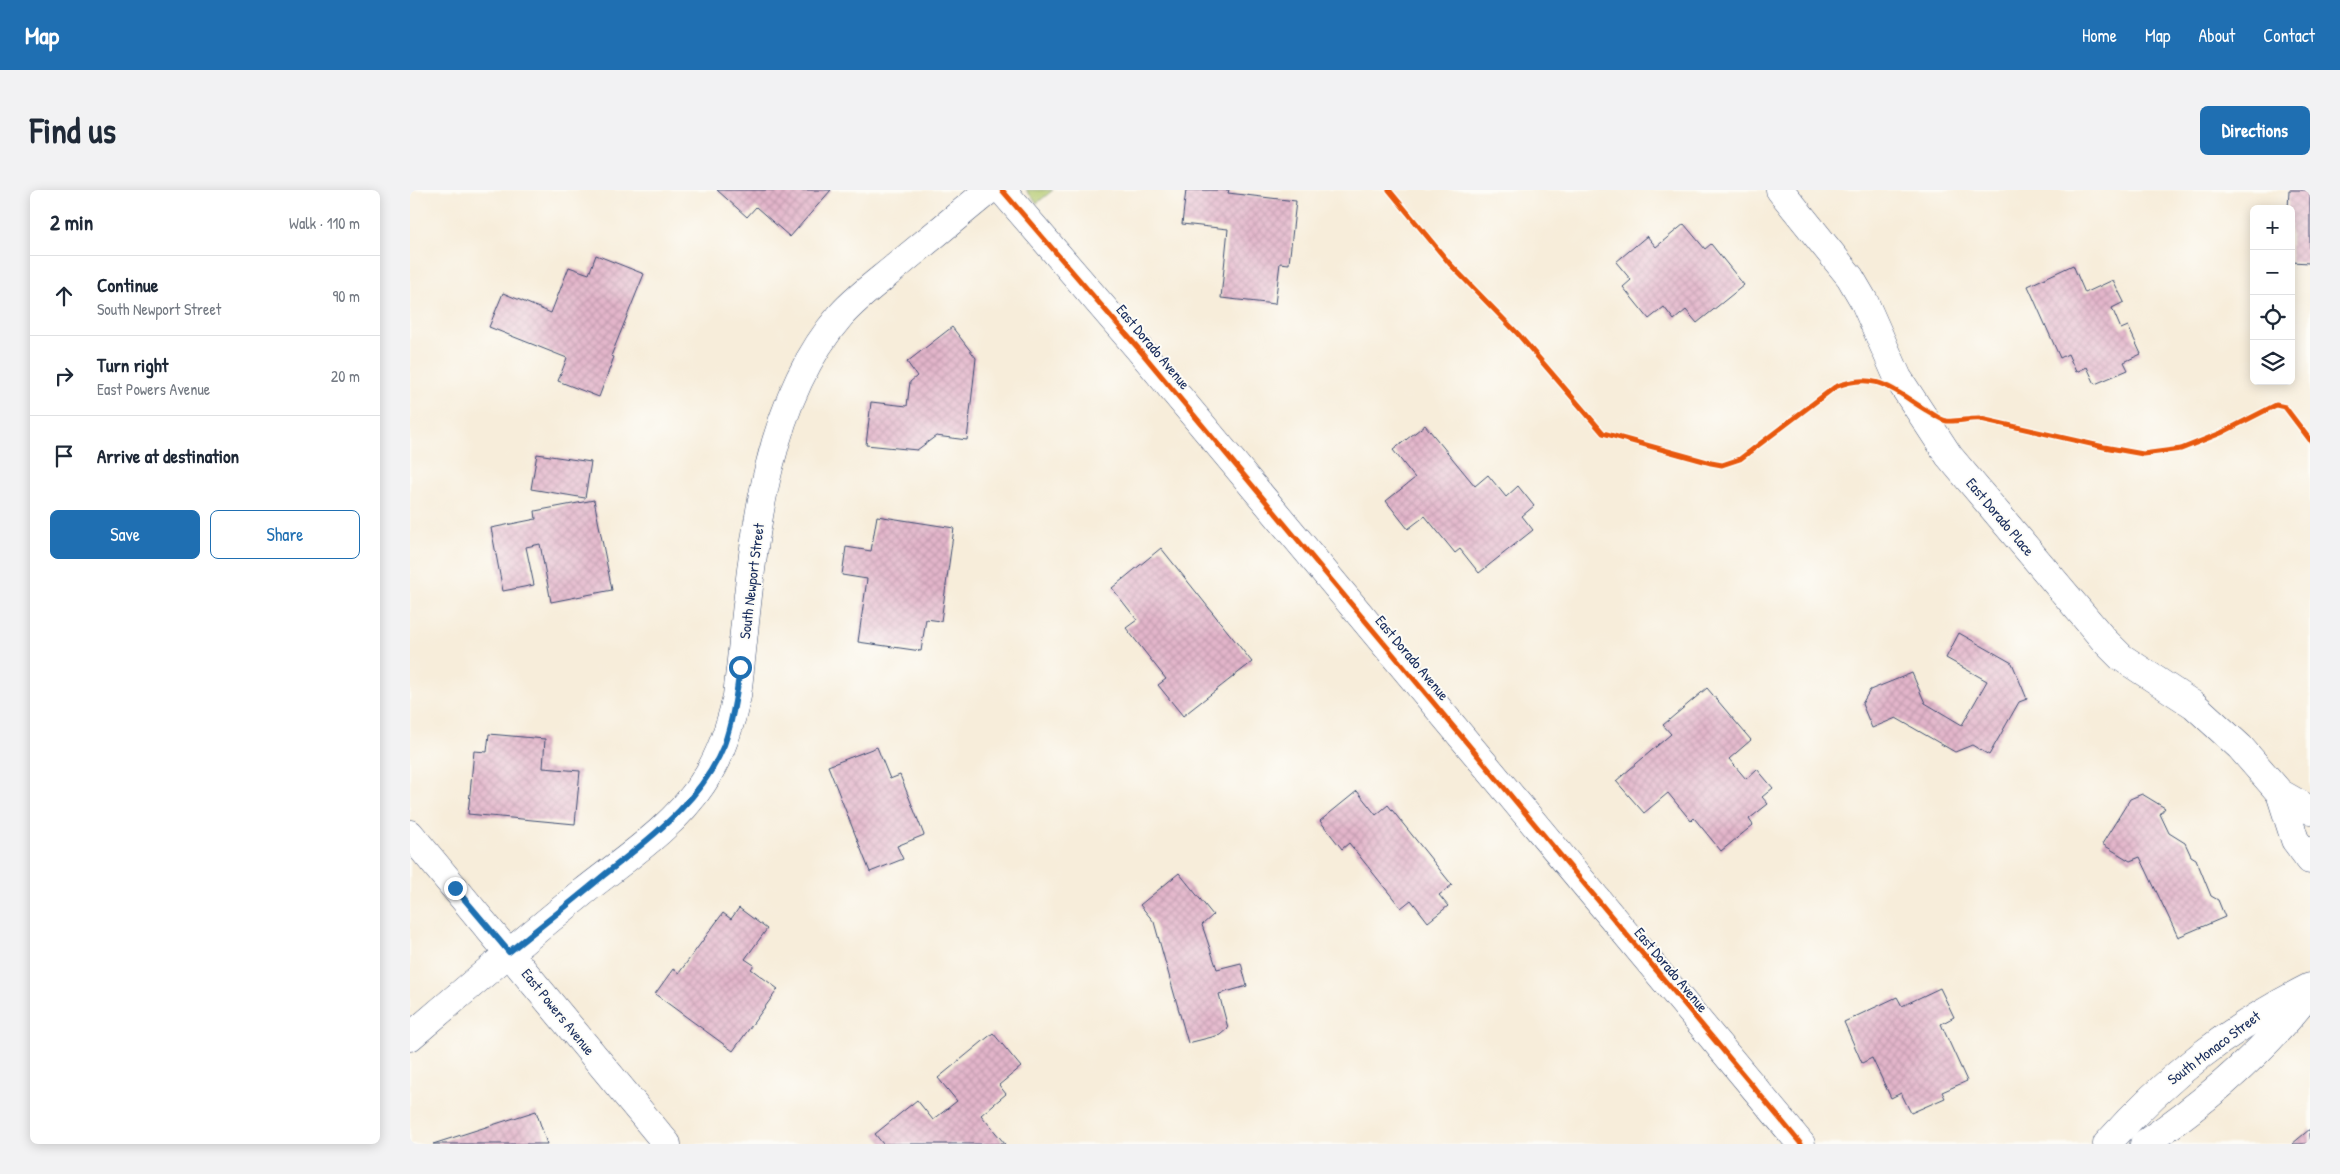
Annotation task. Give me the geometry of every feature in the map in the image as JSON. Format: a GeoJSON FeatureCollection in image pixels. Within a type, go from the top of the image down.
{"type":"FeatureCollection","features":[{"type":"Feature","properties":{"kind":"street","name":"South Newport Street"},"geometry":{"type":"LineString","coordinates":[[410,1037],[509,952],[661,830],[702,785],[723,746],[737,696],[765,484],[783,417],[794,388],[824,337],[842,314],[862,294],[989,190]]}},
{"type":"Feature","properties":{"kind":"street","name":"East Dorado Avenue"},"geometry":{"type":"LineString","coordinates":[[1002,190],[1138,348],[1801,1144]]}},
{"type":"Feature","properties":{"kind":"street","name":"East Dorado Place"},"geometry":{"type":"LineString","coordinates":[[1780,190],[1850,277],[1864,301],[1898,378],[1949,456],[2104,640],[2121,657],[2194,706],[2217,724],[2280,793],[2310,810]]}},
{"type":"Feature","properties":{"kind":"street","name":"East Dorado Place"},"geometry":{"type":"LineString","coordinates":[[2280,793],[2295,840],[2310,860]]}},
{"type":"Feature","properties":{"kind":"street","name":"East Powers Avenue"},"geometry":{"type":"LineString","coordinates":[[410,834],[668,1144]]}},
{"type":"Feature","properties":{"kind":"street","name":"South Monaco Street"},"geometry":{"type":"LineString","coordinates":[[2107,1144],[2160,1089],[2196,1058],[2260,1012],[2310,987]]}},
{"type":"Feature","properties":{"kind":"street","name":"South Monaco Street"},"geometry":{"type":"LineString","coordinates":[[2144,1144],[2202,1101],[2246,1064],[2274,1036],[2310,992]]}},
{"type":"Feature","properties":{"kind":"green space"},"geometry":{"type":"Polygon","coordinates":[[[1026,190],[1053,190],[1037,203],[1026,190]]]}},
{"type":"Feature","properties":{"kind":"building"},"geometry":{"type":"Polygon","coordinates":[[[717,190],[831,190],[790,237],[756,207],[747,217],[717,190]]]}},
{"type":"Feature","properties":{"kind":"building"},"geometry":{"type":"Polygon","coordinates":[[[1186,190],[1229,190],[1228,193],[1296,201],[1289,264],[1280,263],[1275,304],[1221,298],[1228,229],[1182,224],[1186,190]]]}},
{"type":"Feature","properties":{"kind":"building"},"geometry":{"type":"Polygon","coordinates":[[[2289,190],[2310,190],[2310,263],[2295,262],[2295,205],[2288,205],[2289,190]]]}},
{"type":"Feature","properties":{"kind":"building"},"geometry":{"type":"Polygon","coordinates":[[[1684,224],[1705,249],[1711,244],[1744,285],[1697,323],[1686,310],[1674,320],[1664,307],[1649,319],[1623,287],[1631,280],[1616,262],[1647,236],[1656,247],[1684,224]]]}},
{"type":"Feature","properties":{"kind":"building"},"geometry":{"type":"Polygon","coordinates":[[[596,255],[644,274],[611,356],[614,357],[599,397],[558,381],[567,358],[489,327],[503,293],[551,313],[569,267],[589,274],[596,255]]]}},
{"type":"Feature","properties":{"kind":"building"},"geometry":{"type":"Polygon","coordinates":[[[2073,265],[2085,293],[2113,280],[2124,302],[2112,308],[2121,329],[2128,326],[2141,354],[2124,362],[2128,370],[2095,384],[2087,367],[2076,372],[2068,354],[2060,358],[2028,286],[2073,265]]]}},
{"type":"Feature","properties":{"kind":"building"},"geometry":{"type":"Polygon","coordinates":[[[952,327],[976,358],[967,440],[936,436],[917,450],[866,445],[871,402],[907,406],[910,382],[917,376],[907,362],[952,327]]]}},
{"type":"Feature","properties":{"kind":"building"},"geometry":{"type":"Polygon","coordinates":[[[1425,425],[1475,486],[1488,475],[1506,497],[1518,486],[1534,506],[1522,516],[1533,530],[1479,573],[1460,549],[1455,553],[1425,516],[1408,529],[1386,501],[1415,478],[1393,450],[1425,425]]]}},
{"type":"Feature","properties":{"kind":"building"},"geometry":{"type":"Polygon","coordinates":[[[537,454],[591,462],[585,498],[531,489],[537,454]]]}},
{"type":"Feature","properties":{"kind":"building"},"geometry":{"type":"Polygon","coordinates":[[[594,500],[612,590],[551,602],[540,544],[526,547],[534,585],[503,591],[491,528],[536,519],[535,511],[594,500]]]}},
{"type":"Feature","properties":{"kind":"building"},"geometry":{"type":"Polygon","coordinates":[[[877,516],[954,528],[941,621],[926,619],[921,651],[858,642],[867,579],[842,575],[846,547],[871,551],[877,516]]]}},
{"type":"Feature","properties":{"kind":"building"},"geometry":{"type":"Polygon","coordinates":[[[1161,548],[1252,662],[1183,716],[1158,685],[1166,679],[1126,628],[1137,620],[1112,588],[1161,548]]]}},
{"type":"Feature","properties":{"kind":"building"},"geometry":{"type":"Polygon","coordinates":[[[1959,633],[2012,663],[2027,699],[2019,702],[1989,755],[1972,745],[1955,752],[1896,718],[1872,728],[1862,704],[1870,690],[1912,673],[1925,703],[1962,725],[1987,681],[1946,658],[1959,633]]]}},
{"type":"Feature","properties":{"kind":"building"},"geometry":{"type":"Polygon","coordinates":[[[1707,688],[1751,740],[1729,759],[1746,779],[1757,769],[1773,788],[1762,797],[1768,804],[1749,819],[1753,825],[1721,851],[1694,818],[1691,821],[1668,793],[1644,813],[1616,781],[1671,734],[1663,725],[1707,688]]]}},
{"type":"Feature","properties":{"kind":"building"},"geometry":{"type":"Polygon","coordinates":[[[489,734],[545,739],[543,768],[580,771],[575,824],[468,814],[474,751],[487,752],[489,734]]]}},
{"type":"Feature","properties":{"kind":"building"},"geometry":{"type":"Polygon","coordinates":[[[877,747],[890,779],[900,775],[924,835],[897,846],[903,859],[870,872],[828,766],[877,747]]]}},
{"type":"Feature","properties":{"kind":"building"},"geometry":{"type":"Polygon","coordinates":[[[1357,791],[1376,815],[1388,805],[1452,885],[1439,895],[1448,906],[1428,922],[1411,900],[1401,908],[1349,843],[1342,849],[1320,821],[1357,791]]]}},
{"type":"Feature","properties":{"kind":"building"},"geometry":{"type":"Polygon","coordinates":[[[2142,794],[2165,808],[2160,814],[2169,833],[2185,843],[2191,856],[2196,859],[2211,896],[2218,900],[2225,917],[2178,937],[2140,857],[2130,861],[2102,844],[2130,799],[2142,794]]]}},
{"type":"Feature","properties":{"kind":"building"},"geometry":{"type":"Polygon","coordinates":[[[1179,873],[1213,915],[1202,925],[1217,969],[1241,963],[1247,986],[1219,994],[1228,1028],[1220,1035],[1188,1043],[1154,922],[1140,905],[1179,873]]]}},
{"type":"Feature","properties":{"kind":"building"},"geometry":{"type":"Polygon","coordinates":[[[739,908],[767,929],[745,959],[754,965],[751,969],[778,989],[733,1051],[655,994],[673,969],[679,973],[723,913],[731,919],[739,908]]]}},
{"type":"Feature","properties":{"kind":"building"},"geometry":{"type":"Polygon","coordinates":[[[1940,988],[1954,1017],[1941,1024],[1967,1081],[1942,1092],[1945,1098],[1911,1113],[1901,1093],[1891,1098],[1872,1058],[1862,1063],[1844,1022],[1897,997],[1902,1006],[1940,988]]]}},
{"type":"Feature","properties":{"kind":"building"},"geometry":{"type":"Polygon","coordinates":[[[993,1033],[1021,1067],[999,1085],[1006,1094],[981,1115],[1005,1144],[883,1144],[875,1134],[917,1100],[933,1120],[957,1101],[938,1078],[993,1033]]]}},
{"type":"Feature","properties":{"kind":"building"},"geometry":{"type":"Polygon","coordinates":[[[536,1111],[547,1144],[433,1144],[536,1111]]]}},
{"type":"Feature","properties":{"kind":"building"},"geometry":{"type":"Polygon","coordinates":[[[2310,1129],[2310,1144],[2292,1144],[2310,1129]]]}},
{"type":"Feature","properties":{"kind":"cycle path"},"geometry":{"type":"LineString","coordinates":[[1002,190],[1138,348],[1801,1144]]}},
{"type":"Feature","properties":{"kind":"cycle path"},"geometry":{"type":"LineString","coordinates":[[1389,190],[1450,264],[1518,334],[1603,433],[1711,463],[1722,465],[1740,459],[1835,387],[1849,382],[1861,381],[1873,382],[1893,389],[1944,420],[1981,419],[2143,454],[2181,449],[2221,433],[2276,405],[2285,407],[2310,440]]}},
{"type":"Feature","properties":{"kind":"route"},"geometry":{"type":"LineString","coordinates":[[455,888],[509,952],[661,830],[702,785],[723,746],[737,696],[740,667]]}}]}
